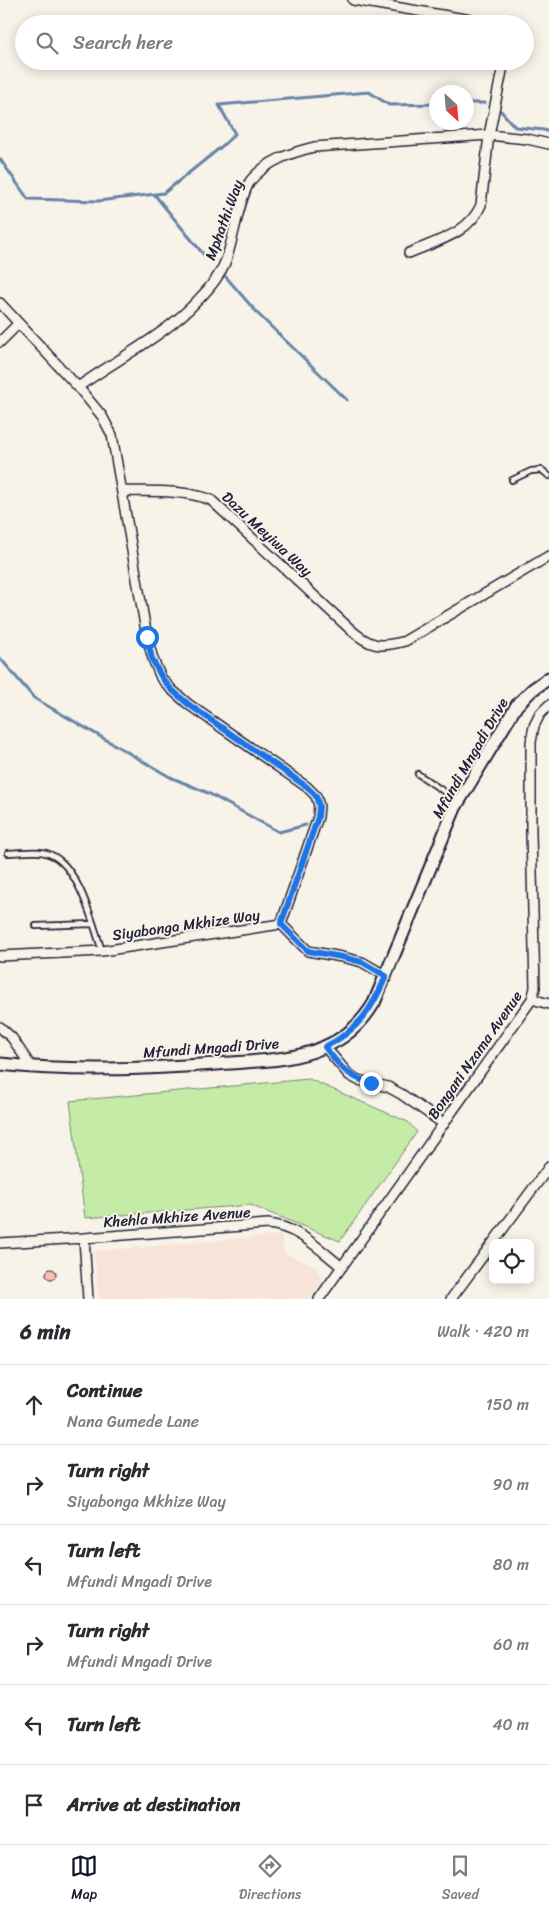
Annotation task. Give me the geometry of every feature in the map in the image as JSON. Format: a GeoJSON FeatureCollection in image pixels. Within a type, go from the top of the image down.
{"type":"FeatureCollection","features":[{"type":"Feature","properties":{"kind":"street"},"geometry":{"type":"LineString","coordinates":[[353,0],[444,15]]}},
{"type":"Feature","properties":{"kind":"street"},"geometry":{"type":"LineString","coordinates":[[409,253],[469,225],[477,216],[484,189],[489,135],[502,70]]}},
{"type":"Feature","properties":{"kind":"street","name":"Mphathi Way"},"geometry":{"type":"LineString","coordinates":[[78,387],[181,317],[199,300],[226,262],[240,206],[250,181],[267,166],[289,153],[314,147],[489,135],[528,139],[549,144]]}},
{"type":"Feature","properties":{"kind":"street"},"geometry":{"type":"LineString","coordinates":[[0,304],[78,387],[102,416],[112,435],[122,491]]}},
{"type":"Feature","properties":{"kind":"street"},"geometry":{"type":"LineString","coordinates":[[0,342],[18,324]]}},
{"type":"Feature","properties":{"kind":"street","name":"Dazu Meyiwa Way"},"geometry":{"type":"LineString","coordinates":[[122,491],[186,494],[211,500],[361,639],[374,645],[390,646],[406,641],[549,556]]}},
{"type":"Feature","properties":{"kind":"street","name":"Siyabonga Mkhize Way"},"geometry":{"type":"LineString","coordinates":[[0,956],[102,951],[281,924],[312,837],[319,806],[316,796],[302,783],[188,704],[162,678],[152,659],[147,637],[122,491]]}},
{"type":"Feature","properties":{"kind":"street","name":"Mfundi Mngadi Drive"},"geometry":{"type":"LineString","coordinates":[[0,1064],[32,1068],[112,1070],[270,1060],[300,1055],[337,1041],[354,1028],[366,1015],[386,976],[445,831],[459,802],[517,705],[532,690],[549,678]]}},
{"type":"Feature","properties":{"kind":"street","name":"Bongani Nzama Avenue"},"geometry":{"type":"LineString","coordinates":[[319,1299],[532,1000],[535,988],[531,742],[534,726],[540,714],[549,705]]}},
{"type":"Feature","properties":{"kind":"street"},"geometry":{"type":"LineString","coordinates":[[281,924],[308,951],[362,962],[386,976]]}},
{"type":"Feature","properties":{"kind":"street"},"geometry":{"type":"LineString","coordinates":[[532,1000],[549,1004]]}},
{"type":"Feature","properties":{"kind":"street"},"geometry":{"type":"LineString","coordinates":[[0,1027],[12,1038],[32,1068]]}},
{"type":"Feature","properties":{"kind":"street"},"geometry":{"type":"LineString","coordinates":[[325,1047],[349,1075],[358,1080],[388,1087],[444,1124]]}},
{"type":"Feature","properties":{"kind":"street"},"geometry":{"type":"LineString","coordinates":[[451,1299],[549,1167]]}},
{"type":"Feature","properties":{"kind":"street","name":"Khehla Mkhize Avenue"},"geometry":{"type":"LineString","coordinates":[[0,1243],[268,1224],[280,1225],[304,1236],[342,1267]]}},
{"type":"Feature","properties":{"kind":"street"},"geometry":{"type":"LineString","coordinates":[[84,1238],[88,1299]]}},
{"type":"Feature","properties":{"kind":"lane"},"geometry":{"type":"LineString","coordinates":[[512,480],[530,471],[542,470],[549,476]]}},
{"type":"Feature","properties":{"kind":"lane"},"geometry":{"type":"LineString","coordinates":[[418,774],[440,787],[459,802]]}},
{"type":"Feature","properties":{"kind":"lane"},"geometry":{"type":"LineString","coordinates":[[8,853],[47,853],[65,865],[77,883],[102,951]]}},
{"type":"Feature","properties":{"kind":"lane"},"geometry":{"type":"LineString","coordinates":[[36,926],[92,924]]}},
{"type":"Feature","properties":{"kind":"shaded area"},"geometry":{"type":"Polygon","coordinates":[[[281,1235],[285,1254],[316,1266],[322,1282],[309,1299],[99,1299],[94,1251],[281,1235]]]}},
{"type":"Feature","properties":{"kind":"green space"},"geometry":{"type":"Polygon","coordinates":[[[309,1079],[408,1122],[417,1132],[340,1241],[250,1205],[85,1218],[70,1101],[309,1079]]]}},
{"type":"Feature","properties":{"kind":"building"},"geometry":{"type":"Polygon","coordinates":[[[49,1269],[53,1269],[56,1274],[55,1278],[49,1279],[46,1276],[46,1272],[49,1269]]]}},
{"type":"Feature","properties":{"kind":"waterway"},"geometry":{"type":"LineString","coordinates":[[0,159],[28,199],[98,201],[164,193],[235,134],[219,105],[369,92],[389,105],[429,104]]}},
{"type":"Feature","properties":{"kind":"waterway"},"geometry":{"type":"LineString","coordinates":[[474,103],[485,103]]}},
{"type":"Feature","properties":{"kind":"waterway"},"geometry":{"type":"LineString","coordinates":[[501,111],[515,127],[549,132]]}},
{"type":"Feature","properties":{"kind":"waterway"},"geometry":{"type":"LineString","coordinates":[[154,194],[204,255]]}},
{"type":"Feature","properties":{"kind":"waterway"},"geometry":{"type":"LineString","coordinates":[[226,277],[258,314],[347,400]]}},
{"type":"Feature","properties":{"kind":"waterway"},"geometry":{"type":"LineString","coordinates":[[0,658],[34,698],[170,777],[208,793],[279,832],[306,825]]}},
{"type":"Feature","properties":{"kind":"route"},"geometry":{"type":"LineString","coordinates":[[147,637],[152,659],[162,678],[171,689],[188,704],[297,779],[316,796],[319,806],[318,817],[281,924],[308,951],[362,962],[386,976],[374,1003],[366,1015],[354,1028],[337,1041],[325,1047],[349,1075],[358,1080],[371,1083]]}}]}
